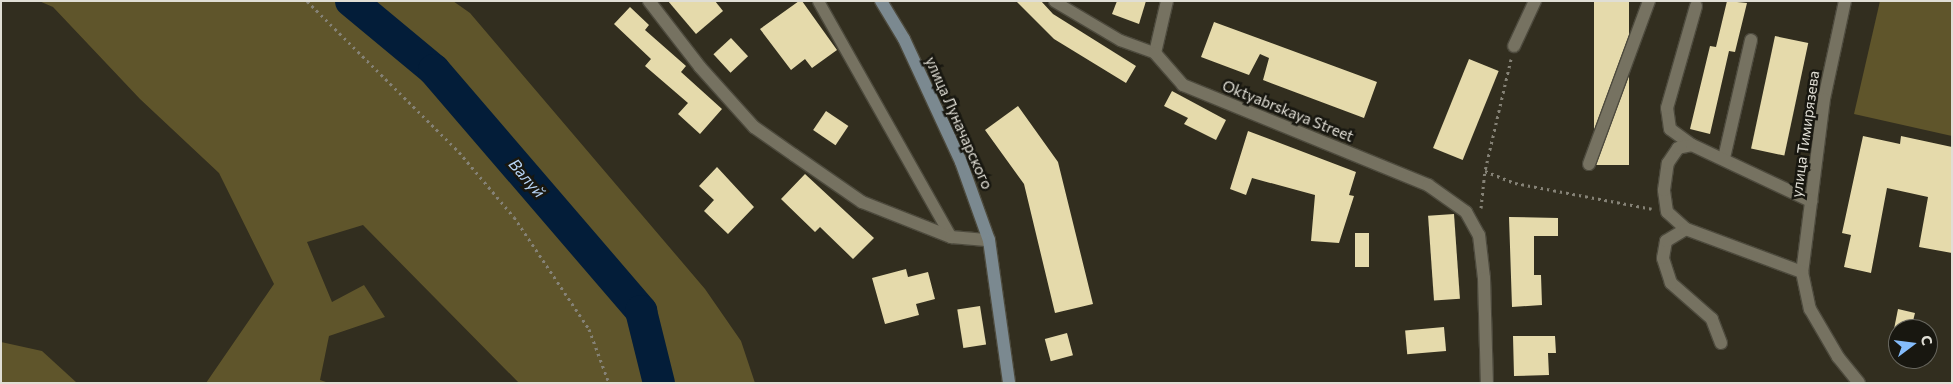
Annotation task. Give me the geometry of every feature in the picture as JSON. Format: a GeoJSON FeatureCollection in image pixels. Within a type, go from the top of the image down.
{"type":"FeatureCollection","features":[{"type":"Feature","properties":{"kind":"main road","name":"улица Луначарского"},"geometry":{"type":"LineString","coordinates":[[881,1],[904,39],[962,162],[989,240],[1009,383]]}},
{"type":"Feature","properties":{"kind":"street"},"geometry":{"type":"LineString","coordinates":[[649,1],[700,67],[754,127],[862,202],[951,237],[989,240]]}},
{"type":"Feature","properties":{"kind":"street"},"geometry":{"type":"LineString","coordinates":[[1155,53],[1167,1]]}},
{"type":"Feature","properties":{"kind":"street"},"geometry":{"type":"LineString","coordinates":[[1514,46],[1535,1]]}},
{"type":"Feature","properties":{"kind":"street"},"geometry":{"type":"LineString","coordinates":[[1589,164],[1649,1]]}},
{"type":"Feature","properties":{"kind":"street","name":"улица Тимирязева"},"geometry":{"type":"LineString","coordinates":[[1845,1],[1824,99],[1802,272],[1810,309],[1838,357],[1859,383]]}},
{"type":"Feature","properties":{"kind":"street"},"geometry":{"type":"LineString","coordinates":[[1696,6],[1667,108],[1670,129],[1692,145],[1724,158],[1811,201]]}},
{"type":"Feature","properties":{"kind":"street"},"geometry":{"type":"LineString","coordinates":[[1724,158],[1751,40]]}},
{"type":"Feature","properties":{"kind":"street","name":"Oktyabrskaya Street"},"geometry":{"type":"LineString","coordinates":[[1155,53],[1183,85],[1428,185],[1466,212],[1478,235]]}},
{"type":"Feature","properties":{"kind":"street"},"geometry":{"type":"LineString","coordinates":[[1692,145],[1678,148],[1668,162],[1667,212],[1686,228],[1802,272]]}},
{"type":"Feature","properties":{"kind":"street"},"geometry":{"type":"LineString","coordinates":[[1686,228],[1666,241],[1663,258],[1671,283],[1712,319],[1721,343]]}},
{"type":"Feature","properties":{"kind":"street"},"geometry":{"type":"LineString","coordinates":[[1478,235],[1487,383]]}},
{"type":"Feature","properties":{"kind":"lane"},"geometry":{"type":"LineString","coordinates":[[818,1],[951,237]]}},
{"type":"Feature","properties":{"kind":"lane"},"geometry":{"type":"LineString","coordinates":[[1054,1],[1098,29],[1155,53]]}},
{"type":"Feature","properties":{"kind":"path"},"geometry":{"type":"LineString","coordinates":[[307,1],[460,152],[514,217],[589,328],[609,383]]}},
{"type":"Feature","properties":{"kind":"path"},"geometry":{"type":"LineString","coordinates":[[1478,235],[1485,171],[1514,46]]}},
{"type":"Feature","properties":{"kind":"path"},"geometry":{"type":"LineString","coordinates":[[1485,171],[1515,183],[1667,212]]}},
{"type":"Feature","properties":{"kind":"shaded area"},"geometry":{"type":"Polygon","coordinates":[[[39,1],[453,1],[470,13],[705,289],[741,341],[755,383],[519,383],[363,225],[307,242],[332,302],[364,285],[385,317],[329,336],[320,380],[329,383],[206,383],[274,284],[219,173],[140,99],[53,7],[39,1]]]}},
{"type":"Feature","properties":{"kind":"shaded area"},"geometry":{"type":"Polygon","coordinates":[[[1880,1],[1952,1],[1952,136],[1854,114],[1880,1]]]}},
{"type":"Feature","properties":{"kind":"shaded area"},"geometry":{"type":"Polygon","coordinates":[[[1,342],[42,351],[77,383],[1,383],[1,342]]]}},
{"type":"Feature","properties":{"kind":"building"},"geometry":{"type":"Polygon","coordinates":[[[668,1],[715,1],[723,11],[696,34],[668,1]]]}},
{"type":"Feature","properties":{"kind":"building"},"geometry":{"type":"Polygon","coordinates":[[[799,1],[802,1],[837,50],[812,68],[805,59],[791,70],[760,29],[799,1]]]}},
{"type":"Feature","properties":{"kind":"building"},"geometry":{"type":"Polygon","coordinates":[[[1016,1],[1041,1],[1053,14],[1136,66],[1126,83],[1054,39],[1016,1]]]}},
{"type":"Feature","properties":{"kind":"building"},"geometry":{"type":"Polygon","coordinates":[[[1117,1],[1146,1],[1139,24],[1112,14],[1117,1]]]}},
{"type":"Feature","properties":{"kind":"building"},"geometry":{"type":"Polygon","coordinates":[[[1594,1],[1629,1],[1629,165],[1594,165],[1594,1]]]}},
{"type":"Feature","properties":{"kind":"building"},"geometry":{"type":"Polygon","coordinates":[[[1727,1],[1747,3],[1735,52],[1729,51],[1710,134],[1690,129],[1710,46],[1716,47],[1727,1]]]}},
{"type":"Feature","properties":{"kind":"building"},"geometry":{"type":"Polygon","coordinates":[[[630,7],[649,25],[645,30],[686,66],[681,72],[722,109],[700,134],[678,114],[688,103],[645,66],[651,59],[614,24],[630,7]]]}},
{"type":"Feature","properties":{"kind":"building"},"geometry":{"type":"Polygon","coordinates":[[[1214,22],[1377,82],[1364,118],[1263,80],[1269,58],[1260,54],[1249,75],[1201,57],[1214,22]]]}},
{"type":"Feature","properties":{"kind":"building"},"geometry":{"type":"Polygon","coordinates":[[[1775,36],[1808,43],[1784,156],[1751,148],[1775,36]]]}},
{"type":"Feature","properties":{"kind":"building"},"geometry":{"type":"Polygon","coordinates":[[[731,38],[748,56],[730,73],[713,54],[731,38]]]}},
{"type":"Feature","properties":{"kind":"building"},"geometry":{"type":"Polygon","coordinates":[[[1469,59],[1499,71],[1463,160],[1433,148],[1469,59]]]}},
{"type":"Feature","properties":{"kind":"building"},"geometry":{"type":"Polygon","coordinates":[[[1172,91],[1226,120],[1216,140],[1184,124],[1188,118],[1164,106],[1172,91]]]}},
{"type":"Feature","properties":{"kind":"building"},"geometry":{"type":"Polygon","coordinates":[[[1018,106],[1058,162],[1093,304],[1055,313],[1024,184],[985,130],[1018,106]]]}},
{"type":"Feature","properties":{"kind":"building"},"geometry":{"type":"Polygon","coordinates":[[[826,111],[848,126],[836,145],[813,130],[826,111]]]}},
{"type":"Feature","properties":{"kind":"building"},"geometry":{"type":"Polygon","coordinates":[[[1248,131],[1356,172],[1349,195],[1354,196],[1339,243],[1311,241],[1315,195],[1252,178],[1246,195],[1230,189],[1248,131]]]}},
{"type":"Feature","properties":{"kind":"building"},"geometry":{"type":"Polygon","coordinates":[[[1863,136],[1900,144],[1901,136],[1952,147],[1952,253],[1919,247],[1928,197],[1887,188],[1871,273],[1844,267],[1851,235],[1842,233],[1863,136]]]}},
{"type":"Feature","properties":{"kind":"building"},"geometry":{"type":"Polygon","coordinates":[[[717,167],[754,207],[728,234],[704,211],[714,200],[699,186],[717,167]]]}},
{"type":"Feature","properties":{"kind":"building"},"geometry":{"type":"Polygon","coordinates":[[[805,174],[874,238],[853,259],[820,227],[815,232],[781,199],[805,174]]]}},
{"type":"Feature","properties":{"kind":"building"},"geometry":{"type":"Polygon","coordinates":[[[1454,214],[1460,299],[1434,301],[1428,216],[1454,214]]]}},
{"type":"Feature","properties":{"kind":"building"},"geometry":{"type":"Polygon","coordinates":[[[1509,217],[1558,218],[1558,236],[1534,236],[1534,275],[1541,275],[1542,305],[1512,307],[1509,217]]]}},
{"type":"Feature","properties":{"kind":"building"},"geometry":{"type":"Polygon","coordinates":[[[1355,233],[1369,233],[1369,267],[1355,267],[1355,233]]]}},
{"type":"Feature","properties":{"kind":"building"},"geometry":{"type":"Polygon","coordinates":[[[906,269],[908,277],[928,272],[935,299],[916,304],[919,315],[885,324],[872,278],[906,269]]]}},
{"type":"Feature","properties":{"kind":"building"},"geometry":{"type":"Polygon","coordinates":[[[980,306],[986,345],[963,348],[957,310],[980,306]]]}},
{"type":"Feature","properties":{"kind":"building"},"geometry":{"type":"Polygon","coordinates":[[[1898,309],[1915,313],[1914,319],[1896,319],[1898,309]]]}},
{"type":"Feature","properties":{"kind":"building"},"geometry":{"type":"Polygon","coordinates":[[[1444,327],[1446,351],[1407,354],[1405,330],[1444,327]]]}},
{"type":"Feature","properties":{"kind":"building"},"geometry":{"type":"Polygon","coordinates":[[[1067,333],[1073,355],[1051,361],[1045,339],[1067,333]]]}},
{"type":"Feature","properties":{"kind":"building"},"geometry":{"type":"Polygon","coordinates":[[[1513,336],[1555,336],[1556,353],[1548,353],[1549,375],[1514,376],[1513,336]]]}},
{"type":"Feature","properties":{"kind":"waterway","name":"Валуй"},"geometry":{"type":"LineString","coordinates":[[351,1],[434,70],[641,311],[659,383]]}}]}
